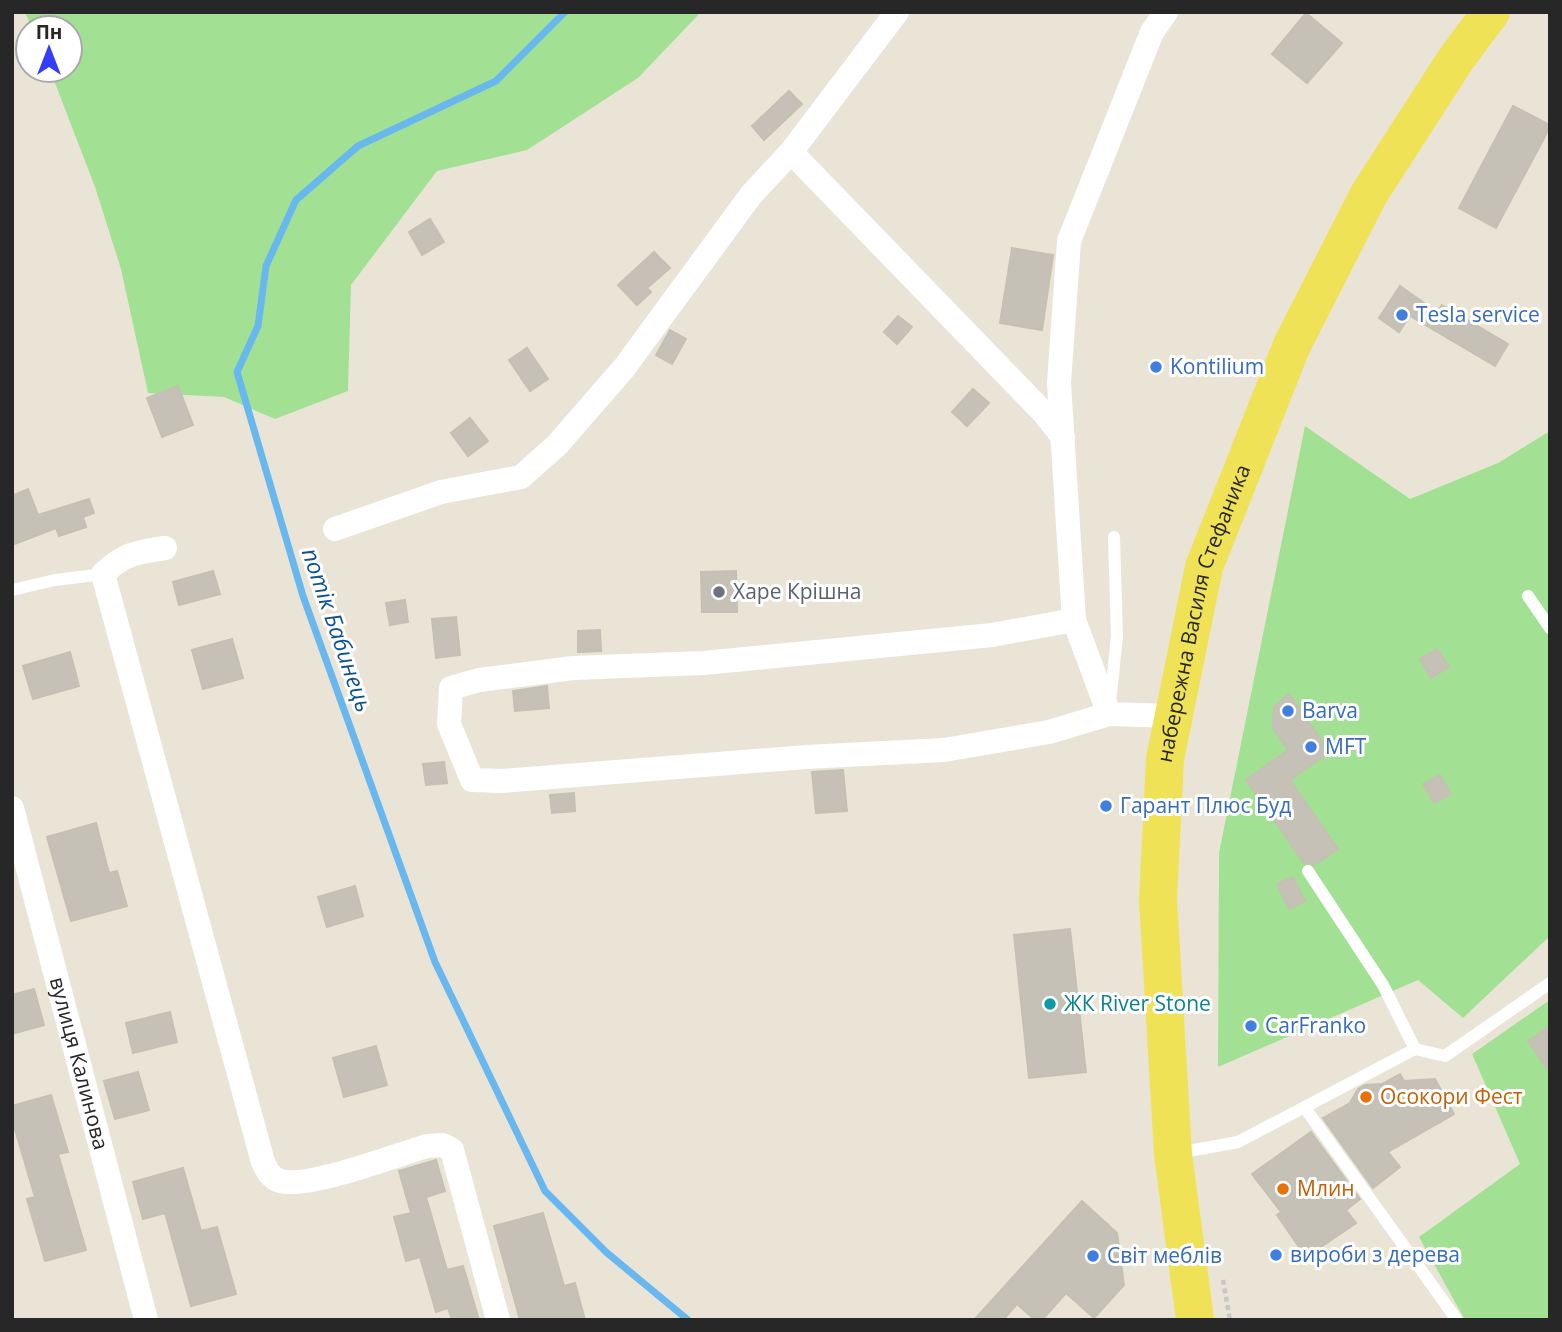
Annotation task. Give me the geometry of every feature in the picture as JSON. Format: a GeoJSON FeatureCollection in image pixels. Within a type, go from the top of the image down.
{"type":"FeatureCollection","features":[{"type":"Feature","properties":{"kind":"main road","name":"набережна Василя Стефаника"},"geometry":{"type":"LineString","coordinates":[[1195,1320],[1173,1154],[1158,899],[1165,759],[1204,567],[1292,345],[1369,194],[1456,59],[1491,12]]}},
{"type":"Feature","properties":{"kind":"street"},"geometry":{"type":"LineString","coordinates":[[335,529],[441,492],[521,477],[557,445],[624,368],[751,195],[791,152],[897,12]]}},
{"type":"Feature","properties":{"kind":"street"},"geometry":{"type":"LineString","coordinates":[[1110,714],[1074,620],[1059,383],[1069,241],[1153,32],[1166,12]]}},
{"type":"Feature","properties":{"kind":"street"},"geometry":{"type":"LineString","coordinates":[[791,152],[1043,412],[1063,437]]}},
{"type":"Feature","properties":{"kind":"street"},"geometry":{"type":"LineString","coordinates":[[165,548],[137,552],[116,561],[103,574],[258,1148],[268,1173],[278,1180],[306,1181],[427,1146],[443,1145],[452,1150],[498,1320]]}},
{"type":"Feature","properties":{"kind":"street"},"geometry":{"type":"LineString","coordinates":[[1074,620],[992,635],[704,663],[573,668],[479,680],[451,688],[449,724],[472,780],[502,782],[806,757],[944,750],[1049,733],[1110,714],[1172,716]]}},
{"type":"Feature","properties":{"kind":"street","name":"вулиця Калинова"},"geometry":{"type":"LineString","coordinates":[[12,808],[146,1320]]}},
{"type":"Feature","properties":{"kind":"lane"},"geometry":{"type":"LineString","coordinates":[[1110,714],[1117,636],[1114,537]]}},
{"type":"Feature","properties":{"kind":"lane"},"geometry":{"type":"LineString","coordinates":[[12,590],[55,580],[103,574]]}},
{"type":"Feature","properties":{"kind":"lane"},"geometry":{"type":"LineString","coordinates":[[1528,596],[1550,628]]}},
{"type":"Feature","properties":{"kind":"lane"},"geometry":{"type":"LineString","coordinates":[[1308,871],[1383,985],[1415,1049]]}},
{"type":"Feature","properties":{"kind":"lane"},"geometry":{"type":"LineString","coordinates":[[1173,1154],[1238,1142],[1415,1049],[1445,1056],[1550,983]]}},
{"type":"Feature","properties":{"kind":"lane"},"geometry":{"type":"LineString","coordinates":[[1306,1108],[1457,1320]]}},
{"type":"Feature","properties":{"kind":"path"},"geometry":{"type":"LineString","coordinates":[[1221,1267],[1230,1320]]}},
{"type":"Feature","properties":{"kind":"green space"},"geometry":{"type":"Polygon","coordinates":[[[25,12],[701,12],[638,78],[527,150],[437,171],[351,285],[348,391],[275,419],[224,397],[148,393],[121,269],[95,187],[55,84],[84,84],[84,14],[25,12]]]}},
{"type":"Feature","properties":{"kind":"green space"},"geometry":{"type":"Polygon","coordinates":[[[1305,426],[1410,499],[1498,463],[1550,431],[1550,936],[1463,1018],[1418,980],[1218,1067],[1219,853],[1305,426]]]}},
{"type":"Feature","properties":{"kind":"green space"},"geometry":{"type":"Polygon","coordinates":[[[1550,1000],[1550,1320],[1465,1320],[1419,1237],[1520,1164],[1472,1054],[1550,1000]]]}},
{"type":"Feature","properties":{"kind":"building"},"geometry":{"type":"Polygon","coordinates":[[[1306,13],[1342,43],[1307,83],[1272,54],[1306,13]]]}},
{"type":"Feature","properties":{"kind":"building"},"geometry":{"type":"Polygon","coordinates":[[[789,91],[802,104],[764,140],[752,126],[789,91]]]}},
{"type":"Feature","properties":{"kind":"building"},"geometry":{"type":"Polygon","coordinates":[[[1513,106],[1550,127],[1496,228],[1459,208],[1513,106]]]}},
{"type":"Feature","properties":{"kind":"building"},"geometry":{"type":"Polygon","coordinates":[[[430,219],[444,242],[422,255],[409,232],[430,219]]]}},
{"type":"Feature","properties":{"kind":"building"},"geometry":{"type":"Polygon","coordinates":[[[1012,248],[1053,255],[1042,330],[1000,323],[1012,248]]]}},
{"type":"Feature","properties":{"kind":"building"},"geometry":{"type":"Polygon","coordinates":[[[654,252],[670,268],[647,288],[651,292],[637,305],[618,285],[654,252]]]}},
{"type":"Feature","properties":{"kind":"building"},"geometry":{"type":"Polygon","coordinates":[[[1400,286],[1437,312],[1442,305],[1508,344],[1495,366],[1410,316],[1399,332],[1379,318],[1400,286]]]}},
{"type":"Feature","properties":{"kind":"building"},"geometry":{"type":"Polygon","coordinates":[[[898,316],[912,327],[897,344],[884,332],[898,316]]]}},
{"type":"Feature","properties":{"kind":"building"},"geometry":{"type":"Polygon","coordinates":[[[670,330],[686,339],[672,364],[656,355],[670,330]]]}},
{"type":"Feature","properties":{"kind":"building"},"geometry":{"type":"Polygon","coordinates":[[[527,348],[548,379],[530,391],[509,360],[527,348]]]}},
{"type":"Feature","properties":{"kind":"building"},"geometry":{"type":"Polygon","coordinates":[[[178,386],[193,425],[162,437],[147,398],[178,386]]]}},
{"type":"Feature","properties":{"kind":"building"},"geometry":{"type":"Polygon","coordinates":[[[973,389],[989,403],[967,426],[952,412],[973,389]]]}},
{"type":"Feature","properties":{"kind":"building"},"geometry":{"type":"Polygon","coordinates":[[[470,418],[488,441],[468,456],[451,433],[470,418]]]}},
{"type":"Feature","properties":{"kind":"building"},"geometry":{"type":"Polygon","coordinates":[[[28,489],[38,515],[89,499],[94,513],[83,517],[86,527],[59,536],[56,528],[12,545],[12,496],[28,489]]]}},
{"type":"Feature","properties":{"kind":"building"},"geometry":{"type":"Polygon","coordinates":[[[213,571],[220,594],[179,605],[173,582],[213,571]]]}},
{"type":"Feature","properties":{"kind":"building","name":"Харе Крішна"},"geometry":{"type":"Polygon","coordinates":[[[736,571],[737,612],[702,612],[701,572],[736,571]]]}},
{"type":"Feature","properties":{"kind":"building"},"geometry":{"type":"Polygon","coordinates":[[[405,600],[408,622],[390,625],[386,603],[405,600]]]}},
{"type":"Feature","properties":{"kind":"building"},"geometry":{"type":"Polygon","coordinates":[[[456,617],[460,655],[436,658],[432,619],[456,617]]]}},
{"type":"Feature","properties":{"kind":"building"},"geometry":{"type":"Polygon","coordinates":[[[600,630],[601,651],[578,652],[578,631],[600,630]]]}},
{"type":"Feature","properties":{"kind":"building"},"geometry":{"type":"Polygon","coordinates":[[[232,639],[243,678],[203,689],[192,650],[232,639]]]}},
{"type":"Feature","properties":{"kind":"building"},"geometry":{"type":"Polygon","coordinates":[[[1437,649],[1449,667],[1431,678],[1420,659],[1437,649]]]}},
{"type":"Feature","properties":{"kind":"building"},"geometry":{"type":"Polygon","coordinates":[[[70,652],[79,686],[33,699],[23,666],[70,652]]]}},
{"type":"Feature","properties":{"kind":"building"},"geometry":{"type":"Polygon","coordinates":[[[547,686],[549,708],[515,711],[513,691],[547,686]]]}},
{"type":"Feature","properties":{"kind":"building"},"geometry":{"type":"Polygon","coordinates":[[[1289,694],[1330,752],[1290,780],[1338,849],[1314,865],[1304,863],[1246,780],[1288,750],[1273,729],[1274,707],[1289,694]]]}},
{"type":"Feature","properties":{"kind":"building"},"geometry":{"type":"Polygon","coordinates":[[[444,762],[447,783],[426,785],[423,764],[444,762]]]}},
{"type":"Feature","properties":{"kind":"building"},"geometry":{"type":"Polygon","coordinates":[[[843,770],[847,811],[816,813],[812,772],[843,770]]]}},
{"type":"Feature","properties":{"kind":"building"},"geometry":{"type":"Polygon","coordinates":[[[1440,775],[1451,794],[1434,803],[1423,784],[1440,775]]]}},
{"type":"Feature","properties":{"kind":"building"},"geometry":{"type":"Polygon","coordinates":[[[574,793],[575,811],[552,813],[550,795],[574,793]]]}},
{"type":"Feature","properties":{"kind":"building"},"geometry":{"type":"Polygon","coordinates":[[[96,823],[109,873],[117,871],[127,906],[71,921],[47,837],[96,823]]]}},
{"type":"Feature","properties":{"kind":"building"},"geometry":{"type":"Polygon","coordinates":[[[1293,877],[1305,901],[1289,909],[1277,884],[1293,877]]]}},
{"type":"Feature","properties":{"kind":"building"},"geometry":{"type":"Polygon","coordinates":[[[355,886],[363,916],[327,927],[318,897],[355,886]]]}},
{"type":"Feature","properties":{"kind":"building","name":"ЖК River Stone"},"geometry":{"type":"Polygon","coordinates":[[[1070,929],[1086,1072],[1029,1078],[1014,935],[1070,929]]]}},
{"type":"Feature","properties":{"kind":"building"},"geometry":{"type":"Polygon","coordinates":[[[34,989],[44,1025],[12,1034],[12,995],[34,989]]]}},
{"type":"Feature","properties":{"kind":"building"},"geometry":{"type":"Polygon","coordinates":[[[170,1012],[177,1042],[133,1053],[126,1023],[170,1012]]]}},
{"type":"Feature","properties":{"kind":"building"},"geometry":{"type":"Polygon","coordinates":[[[1550,1026],[1550,1073],[1528,1041],[1550,1026]]]}},
{"type":"Feature","properties":{"kind":"building"},"geometry":{"type":"Polygon","coordinates":[[[376,1046],[387,1085],[344,1097],[333,1058],[376,1046]]]}},
{"type":"Feature","properties":{"kind":"building"},"geometry":{"type":"Polygon","coordinates":[[[138,1072],[149,1110],[115,1119],[104,1081],[138,1072]]]}},
{"type":"Feature","properties":{"kind":"building"},"geometry":{"type":"Polygon","coordinates":[[[1400,1074],[1404,1081],[1435,1079],[1454,1114],[1388,1152],[1400,1167],[1373,1188],[1323,1118],[1350,1103],[1358,1089],[1365,1085],[1382,1084],[1400,1074]]]}},
{"type":"Feature","properties":{"kind":"building"},"geometry":{"type":"Polygon","coordinates":[[[51,1095],[68,1152],[58,1154],[86,1250],[45,1261],[27,1199],[35,1197],[12,1119],[12,1106],[51,1095]]]}},
{"type":"Feature","properties":{"kind":"building"},"geometry":{"type":"Polygon","coordinates":[[[1311,1132],[1360,1199],[1346,1210],[1356,1223],[1306,1257],[1277,1215],[1281,1212],[1252,1174],[1311,1132]]]}},
{"type":"Feature","properties":{"kind":"building"},"geometry":{"type":"Polygon","coordinates":[[[436,1160],[445,1191],[426,1197],[447,1270],[463,1266],[479,1320],[452,1320],[448,1308],[436,1312],[420,1257],[406,1261],[394,1217],[411,1213],[399,1171],[436,1160]]]}},
{"type":"Feature","properties":{"kind":"building"},"geometry":{"type":"Polygon","coordinates":[[[183,1168],[201,1231],[217,1227],[236,1294],[191,1306],[165,1213],[143,1219],[133,1182],[183,1168]]]}},
{"type":"Feature","properties":{"kind":"building"},"geometry":{"type":"Polygon","coordinates":[[[1082,1201],[1117,1233],[1124,1285],[1094,1318],[1066,1293],[1042,1320],[1035,1320],[1017,1304],[1003,1320],[974,1320],[1082,1201]]]}},
{"type":"Feature","properties":{"kind":"building"},"geometry":{"type":"Polygon","coordinates":[[[543,1213],[564,1286],[575,1283],[585,1320],[520,1320],[494,1226],[543,1213]]]}},
{"type":"Feature","properties":{"kind":"waterway","name":"потік Бабинець"},"geometry":{"type":"LineString","coordinates":[[565,12],[496,81],[358,146],[296,200],[266,266],[258,326],[237,372],[303,596],[435,962],[545,1191],[606,1252],[688,1320]]}},
{"type":"Feature","properties":{"kind":"place","name":"Tesla service"},"geometry":{"type":"Point","coordinates":[1402,315]}},
{"type":"Feature","properties":{"kind":"place","name":"Kontilium"},"geometry":{"type":"Point","coordinates":[1156,367]}},
{"type":"Feature","properties":{"kind":"place","name":"Харе Крішна"},"geometry":{"type":"Point","coordinates":[719,592]}},
{"type":"Feature","properties":{"kind":"place","name":"Barva"},"geometry":{"type":"Point","coordinates":[1288,711]}},
{"type":"Feature","properties":{"kind":"place","name":"MFT"},"geometry":{"type":"Point","coordinates":[1311,747]}},
{"type":"Feature","properties":{"kind":"place","name":"Гарант Плюс Буд"},"geometry":{"type":"Point","coordinates":[1106,806]}},
{"type":"Feature","properties":{"kind":"place","name":"ЖК River Stone"},"geometry":{"type":"Point","coordinates":[1050,1004]}},
{"type":"Feature","properties":{"kind":"place","name":"CarFranko"},"geometry":{"type":"Point","coordinates":[1251,1026]}},
{"type":"Feature","properties":{"kind":"place","name":"Осокори Фест"},"geometry":{"type":"Point","coordinates":[1366,1097]}},
{"type":"Feature","properties":{"kind":"place","name":"Млин"},"geometry":{"type":"Point","coordinates":[1283,1189]}},
{"type":"Feature","properties":{"kind":"place","name":"вироби з дерева"},"geometry":{"type":"Point","coordinates":[1276,1255]}},
{"type":"Feature","properties":{"kind":"place","name":"Світ меблів"},"geometry":{"type":"Point","coordinates":[1093,1256]}}]}
